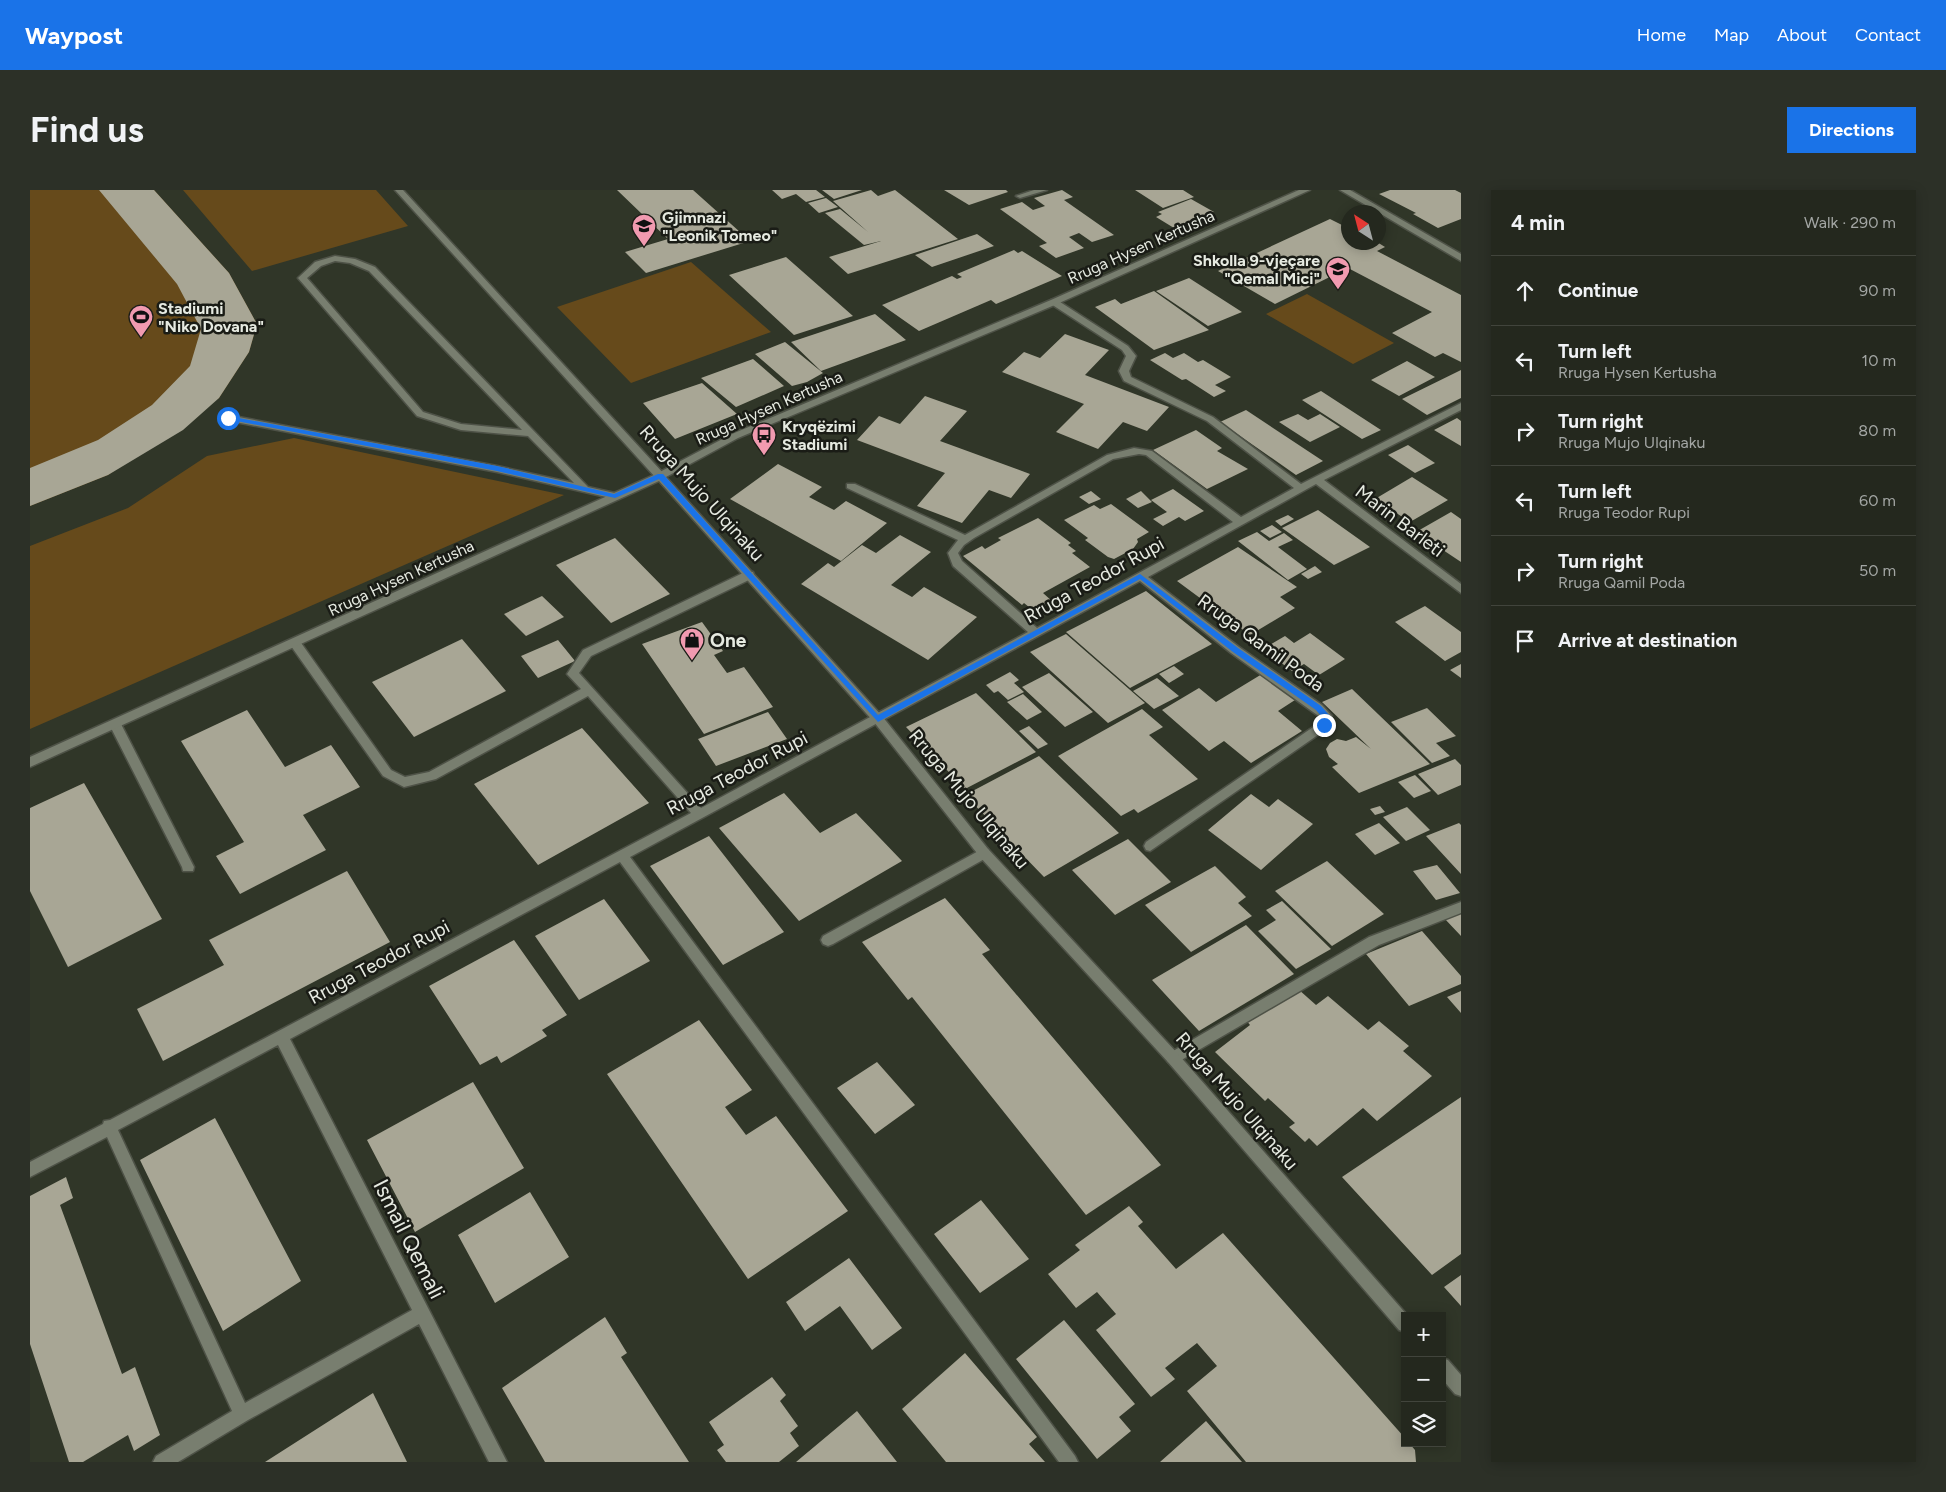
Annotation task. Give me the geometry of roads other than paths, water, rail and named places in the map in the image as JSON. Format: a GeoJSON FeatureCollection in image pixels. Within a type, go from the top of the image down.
{"type":"FeatureCollection","features":[{"type":"Feature","properties":{"kind":"street","name":"Rruga Mujo Ulqinaku"},"geometry":{"type":"LineString","coordinates":[[399,190],[660,476],[878,719],[984,853],[1173,1058],[1401,1319]]}},
{"type":"Feature","properties":{"kind":"street"},"geometry":{"type":"LineString","coordinates":[[1020,196],[1043,190]]}},
{"type":"Feature","properties":{"kind":"street","name":"Rruga Hysen Kertusha"},"geometry":{"type":"LineString","coordinates":[[30,762],[660,476],[735,436],[1054,302],[1306,190]]}},
{"type":"Feature","properties":{"kind":"street"},"geometry":{"type":"LineString","coordinates":[[1344,190],[1461,258]]}},
{"type":"Feature","properties":{"kind":"street"},"geometry":{"type":"LineString","coordinates":[[531,434],[478,431],[444,424],[420,414],[302,278],[312,267],[331,259],[351,258],[372,269],[583,487]]}},
{"type":"Feature","properties":{"kind":"street"},"geometry":{"type":"LineString","coordinates":[[1054,302],[1125,348],[1131,356],[1124,371],[1127,379],[1210,419],[1301,489]]}},
{"type":"Feature","properties":{"kind":"street","name":"Rruga Teodor Rupi"},"geometry":{"type":"LineString","coordinates":[[30,1170],[109,1126],[878,719],[1317,480],[1461,406]]}},
{"type":"Feature","properties":{"kind":"street"},"geometry":{"type":"LineString","coordinates":[[228,418],[497,468],[615,496]]}},
{"type":"Feature","properties":{"kind":"street"},"geometry":{"type":"LineString","coordinates":[[1036,634],[957,563],[953,553],[965,539],[1110,458],[1128,451],[1139,450],[1149,453],[1240,522]]}},
{"type":"Feature","properties":{"kind":"street","name":"Marin Barleti"},"geometry":{"type":"LineString","coordinates":[[1317,480],[1461,589]]}},
{"type":"Feature","properties":{"kind":"street"},"geometry":{"type":"LineString","coordinates":[[851,486],[965,539]]}},
{"type":"Feature","properties":{"kind":"street"},"geometry":{"type":"LineString","coordinates":[[699,814],[573,674],[587,653],[749,575]]}},
{"type":"Feature","properties":{"kind":"street","name":"Rruga Qamil Poda"},"geometry":{"type":"LineString","coordinates":[[1140,576],[1235,650],[1318,708],[1326,716],[1324,725],[1150,846]]}},
{"type":"Feature","properties":{"kind":"street"},"geometry":{"type":"LineString","coordinates":[[294,643],[387,773],[404,782],[432,776],[589,690]]}},
{"type":"Feature","properties":{"kind":"street"},"geometry":{"type":"LineString","coordinates":[[115,724],[188,867]]}},
{"type":"Feature","properties":{"kind":"street"},"geometry":{"type":"LineString","coordinates":[[828,940],[984,853]]}},
{"type":"Feature","properties":{"kind":"street"},"geometry":{"type":"LineString","coordinates":[[622,855],[1069,1462]]}},
{"type":"Feature","properties":{"kind":"street"},"geometry":{"type":"LineString","coordinates":[[1173,1058],[1374,941],[1461,907]]}},
{"type":"Feature","properties":{"kind":"street","name":"Ismail Qemali"},"geometry":{"type":"LineString","coordinates":[[281,1036],[498,1462]]}},
{"type":"Feature","properties":{"kind":"street"},"geometry":{"type":"LineString","coordinates":[[109,1126],[242,1414]]}},
{"type":"Feature","properties":{"kind":"street"},"geometry":{"type":"LineString","coordinates":[[162,1462],[242,1414],[422,1313]]}},
{"type":"Feature","properties":{"kind":"street"},"geometry":{"type":"LineString","coordinates":[[1446,1371],[1461,1388]]}},
{"type":"Feature","properties":{"kind":"place","name":"Gjimnazi \"Leonik Tomeo\""},"geometry":{"type":"Point","coordinates":[644,247]}},
{"type":"Feature","properties":{"kind":"place","name":"Shkolla 9-vjeçare \"Qemal Mici\""},"geometry":{"type":"Point","coordinates":[1338,290]}},
{"type":"Feature","properties":{"kind":"place","name":"Stadiumi \"Niko Dovana\""},"geometry":{"type":"Point","coordinates":[141,338]}},
{"type":"Feature","properties":{"kind":"place","name":"Kryqëzimi Stadiumi"},"geometry":{"type":"Point","coordinates":[764,456]}},
{"type":"Feature","properties":{"kind":"place","name":"One"},"geometry":{"type":"Point","coordinates":[692,661]}}]}
